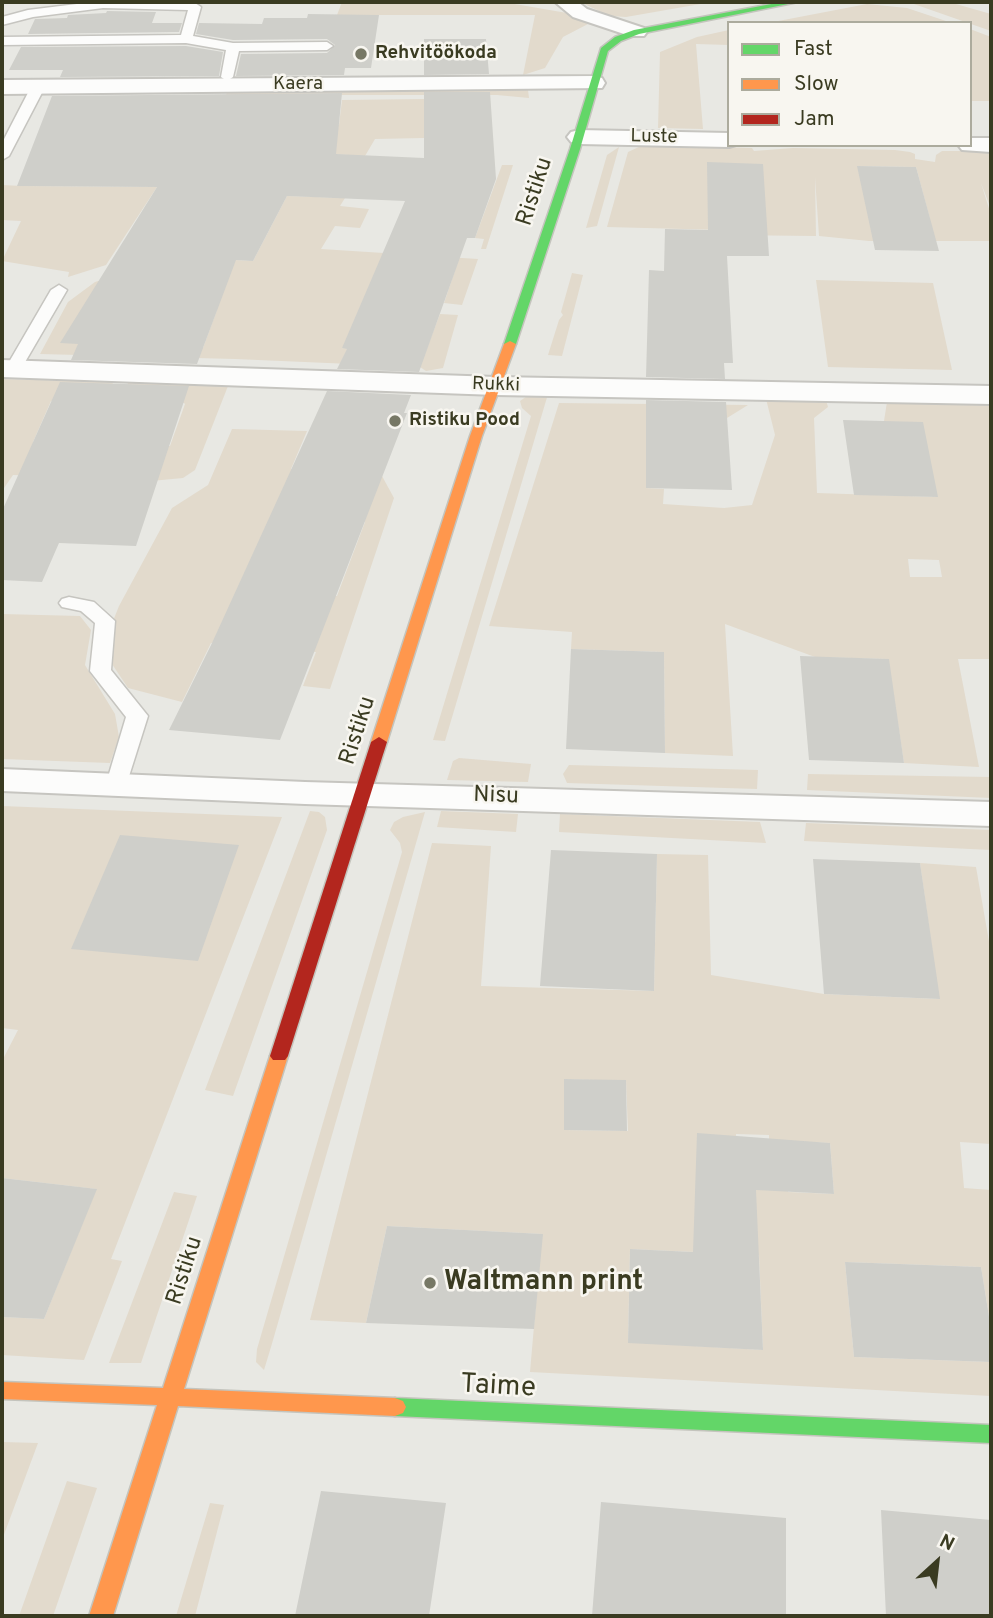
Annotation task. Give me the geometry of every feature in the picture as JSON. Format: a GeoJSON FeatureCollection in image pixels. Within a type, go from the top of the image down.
{"type":"FeatureCollection","features":[{"type":"Feature","properties":{"kind":"street"},"geometry":{"type":"LineString","coordinates":[[565,2],[580,13],[637,32]]}},
{"type":"Feature","properties":{"kind":"street","name":"Ristiku"},"geometry":{"type":"LineString","coordinates":[[101,1616],[477,436],[579,137],[604,50],[618,39],[637,32],[794,2]]}},
{"type":"Feature","properties":{"kind":"street","name":"Kaera"},"geometry":{"type":"LineString","coordinates":[[2,87],[594,83]]}},
{"type":"Feature","properties":{"kind":"street","name":"Luste"},"geometry":{"type":"LineString","coordinates":[[579,137],[727,140]]}},
{"type":"Feature","properties":{"kind":"street"},"geometry":{"type":"LineString","coordinates":[[972,145],[991,145]]}},
{"type":"Feature","properties":{"kind":"street","name":"Rukki"},"geometry":{"type":"LineString","coordinates":[[7,368],[496,386],[991,395]]}},
{"type":"Feature","properties":{"kind":"street","name":"Nisu"},"geometry":{"type":"LineString","coordinates":[[2,780],[991,814]]}},
{"type":"Feature","properties":{"kind":"street","name":"Taime"},"geometry":{"type":"LineString","coordinates":[[2,1390],[170,1396],[514,1415],[991,1434]]}},
{"type":"Feature","properties":{"kind":"lane"},"geometry":{"type":"LineString","coordinates":[[2,21],[32,13],[103,4],[170,4],[195,7],[186,39]]}},
{"type":"Feature","properties":{"kind":"lane"},"geometry":{"type":"LineString","coordinates":[[2,41],[186,39],[233,47],[327,46]]}},
{"type":"Feature","properties":{"kind":"lane"},"geometry":{"type":"LineString","coordinates":[[227,77],[233,47]]}},
{"type":"Feature","properties":{"kind":"lane"},"geometry":{"type":"LineString","coordinates":[[2,156],[38,87]]}},
{"type":"Feature","properties":{"kind":"lane"},"geometry":{"type":"LineString","coordinates":[[7,368],[60,290]]}},
{"type":"Feature","properties":{"kind":"lane"},"geometry":{"type":"LineString","coordinates":[[69,603],[87,606],[105,621],[100,671],[137,716],[117,784]]}},
{"type":"Feature","properties":{"kind":"shaded area"},"geometry":{"type":"Polygon","coordinates":[[[342,2],[503,2],[567,13],[588,24],[563,37],[545,68],[523,75],[535,15],[337,15],[342,2]]]}},
{"type":"Feature","properties":{"kind":"shaded area"},"geometry":{"type":"Polygon","coordinates":[[[580,2],[712,2],[626,17],[610,16],[580,2]]]}},
{"type":"Feature","properties":{"kind":"shaded area"},"geometry":{"type":"Polygon","coordinates":[[[949,2],[991,14],[991,31],[972,24],[972,21],[962,21],[911,3],[949,2]]]}},
{"type":"Feature","properties":{"kind":"shaded area"},"geometry":{"type":"Polygon","coordinates":[[[867,4],[907,8],[946,21],[778,21],[867,4]]]}},
{"type":"Feature","properties":{"kind":"shaded area"},"geometry":{"type":"Polygon","coordinates":[[[727,30],[727,45],[696,44],[703,129],[658,128],[660,52],[697,37],[727,30]]]}},
{"type":"Feature","properties":{"kind":"shaded area"},"geometry":{"type":"Polygon","coordinates":[[[972,30],[991,37],[991,101],[972,101],[972,30]]]}},
{"type":"Feature","properties":{"kind":"shaded area"},"geometry":{"type":"Polygon","coordinates":[[[228,90],[528,90],[529,98],[497,95],[226,95],[228,90]]]}},
{"type":"Feature","properties":{"kind":"shaded area"},"geometry":{"type":"Polygon","coordinates":[[[424,99],[424,138],[375,139],[365,156],[330,154],[247,126],[339,125],[342,100],[424,99]]]}},
{"type":"Feature","properties":{"kind":"shaded area"},"geometry":{"type":"Polygon","coordinates":[[[643,145],[752,148],[754,151],[793,148],[895,150],[915,154],[915,159],[935,162],[936,155],[942,151],[991,151],[991,209],[981,183],[991,215],[991,241],[869,241],[819,236],[815,177],[816,236],[724,235],[723,230],[607,227],[628,152],[643,145]],[[857,166],[930,219],[916,167],[857,166]]]}},
{"type":"Feature","properties":{"kind":"shaded area"},"geometry":{"type":"Polygon","coordinates":[[[619,147],[597,226],[586,228],[607,155],[619,147]]]}},
{"type":"Feature","properties":{"kind":"shaded area"},"geometry":{"type":"Polygon","coordinates":[[[502,165],[513,165],[486,249],[481,249],[484,239],[475,238],[502,165]]]}},
{"type":"Feature","properties":{"kind":"shaded area"},"geometry":{"type":"Polygon","coordinates":[[[2,185],[157,187],[106,265],[68,277],[69,272],[2,261],[21,221],[2,220],[2,185]]]}},
{"type":"Feature","properties":{"kind":"shaded area"},"geometry":{"type":"Polygon","coordinates":[[[287,196],[345,198],[340,206],[369,209],[360,228],[335,226],[321,249],[478,259],[462,305],[444,303],[455,270],[342,348],[425,353],[440,314],[458,315],[443,368],[426,371],[420,367],[40,354],[68,302],[95,282],[132,270],[217,259],[253,261],[287,196]],[[217,310],[79,345],[203,348],[217,310]]]}},
{"type":"Feature","properties":{"kind":"shaded area"},"geometry":{"type":"Polygon","coordinates":[[[572,273],[583,275],[562,356],[548,355],[563,315],[561,312],[572,273]]]}},
{"type":"Feature","properties":{"kind":"shaded area"},"geometry":{"type":"Polygon","coordinates":[[[816,280],[933,283],[952,370],[828,367],[816,280]]]}},
{"type":"Feature","properties":{"kind":"shaded area"},"geometry":{"type":"Polygon","coordinates":[[[2,379],[113,382],[112,387],[127,388],[128,382],[228,386],[195,470],[183,478],[151,481],[13,475],[2,491],[2,379]],[[51,401],[33,442],[170,446],[184,403],[51,401]]]}},
{"type":"Feature","properties":{"kind":"shaded area"},"geometry":{"type":"Polygon","coordinates":[[[530,394],[548,394],[445,741],[433,740],[531,416],[522,408],[520,401],[530,394]]]}},
{"type":"Feature","properties":{"kind":"shaded area"},"geometry":{"type":"Polygon","coordinates":[[[766,399],[826,400],[828,407],[814,418],[817,493],[937,497],[884,421],[887,402],[991,404],[991,659],[958,659],[979,767],[904,763],[888,659],[815,657],[725,624],[733,756],[665,753],[664,652],[571,649],[572,632],[489,626],[559,403],[748,405],[727,418],[647,416],[646,488],[664,489],[663,504],[724,508],[752,505],[775,435],[766,399]],[[908,559],[910,577],[942,577],[939,560],[908,559]]]}},
{"type":"Feature","properties":{"kind":"shaded area"},"geometry":{"type":"Polygon","coordinates":[[[232,429],[307,431],[291,469],[382,476],[394,498],[330,689],[303,686],[316,652],[211,643],[182,702],[128,688],[112,664],[111,626],[119,606],[172,508],[208,485],[232,429]],[[272,515],[238,588],[337,596],[365,522],[272,515]]]}},
{"type":"Feature","properties":{"kind":"shaded area"},"geometry":{"type":"Polygon","coordinates":[[[2,614],[80,616],[91,630],[85,665],[115,714],[119,737],[110,763],[2,759],[2,614]]]}},
{"type":"Feature","properties":{"kind":"shaded area"},"geometry":{"type":"Polygon","coordinates":[[[459,758],[531,764],[528,782],[447,780],[453,761],[459,758]]]}},
{"type":"Feature","properties":{"kind":"shaded area"},"geometry":{"type":"Polygon","coordinates":[[[569,765],[758,770],[757,789],[567,783],[563,774],[569,765]]]}},
{"type":"Feature","properties":{"kind":"shaded area"},"geometry":{"type":"Polygon","coordinates":[[[808,774],[991,777],[991,798],[807,790],[808,774]]]}},
{"type":"Feature","properties":{"kind":"shaded area"},"geometry":{"type":"Polygon","coordinates":[[[2,806],[282,817],[111,1259],[122,1261],[84,1360],[2,1355],[2,1317],[44,1319],[96,1189],[2,1178],[2,1061],[18,1030],[2,1028],[2,806]]]}},
{"type":"Feature","properties":{"kind":"shaded area"},"geometry":{"type":"Polygon","coordinates":[[[310,811],[319,812],[325,817],[327,830],[233,1096],[205,1090],[310,811]]]}},
{"type":"Feature","properties":{"kind":"shaded area"},"geometry":{"type":"Polygon","coordinates":[[[441,811],[518,814],[516,832],[437,827],[441,811]]]}},
{"type":"Feature","properties":{"kind":"shaded area"},"geometry":{"type":"Polygon","coordinates":[[[425,812],[264,1370],[256,1362],[257,1349],[402,852],[400,843],[390,830],[394,822],[403,817],[425,812]]]}},
{"type":"Feature","properties":{"kind":"shaded area"},"geometry":{"type":"Polygon","coordinates":[[[560,814],[760,822],[766,843],[559,832],[560,814]]]}},
{"type":"Feature","properties":{"kind":"shaded area"},"geometry":{"type":"Polygon","coordinates":[[[806,823],[991,830],[991,850],[804,841],[806,823]]]}},
{"type":"Feature","properties":{"kind":"shaded area"},"geometry":{"type":"Polygon","coordinates":[[[432,843],[491,846],[481,986],[654,991],[657,854],[708,855],[711,975],[824,994],[939,999],[920,863],[976,867],[991,953],[991,1144],[960,1142],[964,1188],[991,1190],[991,1329],[981,1267],[845,1262],[854,1357],[991,1362],[991,1396],[530,1372],[542,1234],[387,1226],[366,1323],[310,1320],[432,843]],[[564,1079],[564,1130],[628,1131],[626,1081],[564,1079]],[[736,1134],[735,1176],[769,1179],[769,1135],[736,1134]],[[785,1141],[788,1192],[834,1194],[830,1143],[785,1141]],[[630,1249],[628,1342],[763,1350],[759,1255],[630,1249]]]}},
{"type":"Feature","properties":{"kind":"shaded area"},"geometry":{"type":"Polygon","coordinates":[[[174,1192],[197,1196],[141,1363],[109,1363],[174,1192]]]}},
{"type":"Feature","properties":{"kind":"shaded area"},"geometry":{"type":"Polygon","coordinates":[[[2,1442],[38,1443],[2,1540],[2,1442]]]}},
{"type":"Feature","properties":{"kind":"shaded area"},"geometry":{"type":"Polygon","coordinates":[[[67,1481],[97,1488],[53,1616],[19,1616],[67,1481]]]}},
{"type":"Feature","properties":{"kind":"shaded area"},"geometry":{"type":"Polygon","coordinates":[[[210,1503],[224,1505],[195,1616],[176,1616],[210,1503]]]}},
{"type":"Feature","properties":{"kind":"building"},"geometry":{"type":"Polygon","coordinates":[[[107,11],[156,12],[152,23],[182,23],[179,32],[28,34],[35,19],[67,18],[68,15],[107,11]]]}},
{"type":"Feature","properties":{"kind":"building"},"geometry":{"type":"Polygon","coordinates":[[[308,14],[379,15],[371,68],[345,68],[344,75],[236,76],[241,54],[327,53],[335,45],[327,39],[233,40],[196,34],[199,23],[262,24],[264,18],[307,18],[308,14]]]}},
{"type":"Feature","properties":{"kind":"building"},"geometry":{"type":"Polygon","coordinates":[[[424,39],[486,39],[489,74],[424,75],[424,39]]]}},
{"type":"Feature","properties":{"kind":"building"},"geometry":{"type":"Polygon","coordinates":[[[186,46],[223,52],[219,76],[60,77],[63,70],[9,70],[21,47],[186,46]]]}},
{"type":"Feature","properties":{"kind":"building"},"geometry":{"type":"Polygon","coordinates":[[[424,92],[490,92],[496,179],[475,238],[467,238],[419,372],[337,369],[347,349],[342,348],[405,201],[287,196],[253,261],[236,260],[197,364],[71,360],[78,344],[60,343],[157,187],[17,186],[52,96],[342,93],[336,154],[424,158],[424,92]]]}},
{"type":"Feature","properties":{"kind":"building"},"geometry":{"type":"Polygon","coordinates":[[[707,162],[763,164],[769,256],[727,256],[733,363],[724,363],[725,379],[646,377],[649,270],[664,271],[665,229],[708,230],[707,162]]]}},
{"type":"Feature","properties":{"kind":"building"},"geometry":{"type":"Polygon","coordinates":[[[857,166],[916,167],[939,251],[875,250],[857,166]]]}},
{"type":"Feature","properties":{"kind":"building"},"geometry":{"type":"Polygon","coordinates":[[[60,382],[189,386],[136,546],[59,543],[42,582],[2,580],[2,511],[60,382]]]}},
{"type":"Feature","properties":{"kind":"building"},"geometry":{"type":"Polygon","coordinates":[[[327,391],[411,395],[404,413],[407,413],[280,740],[169,730],[212,643],[327,391]]]}},
{"type":"Feature","properties":{"kind":"building"},"geometry":{"type":"Polygon","coordinates":[[[646,400],[726,402],[732,490],[646,488],[646,400]]]}},
{"type":"Feature","properties":{"kind":"building"},"geometry":{"type":"Polygon","coordinates":[[[843,420],[923,422],[938,497],[854,495],[843,420]]]}},
{"type":"Feature","properties":{"kind":"building"},"geometry":{"type":"Polygon","coordinates":[[[571,649],[664,652],[665,753],[566,749],[571,649]]]}},
{"type":"Feature","properties":{"kind":"building"},"geometry":{"type":"Polygon","coordinates":[[[800,656],[889,659],[904,763],[809,760],[800,656]]]}},
{"type":"Feature","properties":{"kind":"building"},"geometry":{"type":"Polygon","coordinates":[[[120,835],[239,845],[198,961],[71,949],[120,835]]]}},
{"type":"Feature","properties":{"kind":"building"},"geometry":{"type":"Polygon","coordinates":[[[551,850],[657,854],[654,991],[540,986],[551,850]]]}},
{"type":"Feature","properties":{"kind":"building"},"geometry":{"type":"Polygon","coordinates":[[[813,859],[920,863],[940,999],[824,994],[813,859]]]}},
{"type":"Feature","properties":{"kind":"building"},"geometry":{"type":"Polygon","coordinates":[[[564,1079],[626,1080],[627,1131],[564,1130],[564,1079]]]}},
{"type":"Feature","properties":{"kind":"building"},"geometry":{"type":"Polygon","coordinates":[[[697,1133],[830,1143],[834,1194],[756,1190],[763,1350],[628,1343],[630,1249],[693,1252],[697,1133]]]}},
{"type":"Feature","properties":{"kind":"building"},"geometry":{"type":"Polygon","coordinates":[[[2,1178],[97,1189],[44,1319],[2,1317],[2,1178]]]}},
{"type":"Feature","properties":{"kind":"building"},"geometry":{"type":"Polygon","coordinates":[[[387,1226],[543,1234],[534,1329],[366,1323],[387,1226]]]}},
{"type":"Feature","properties":{"kind":"building"},"geometry":{"type":"Polygon","coordinates":[[[845,1262],[981,1267],[991,1329],[991,1362],[854,1357],[845,1262]]]}},
{"type":"Feature","properties":{"kind":"building"},"geometry":{"type":"Polygon","coordinates":[[[321,1491],[446,1503],[429,1616],[295,1616],[321,1491]]]}},
{"type":"Feature","properties":{"kind":"building"},"geometry":{"type":"Polygon","coordinates":[[[601,1502],[786,1518],[786,1616],[592,1616],[601,1502]]]}},
{"type":"Feature","properties":{"kind":"building"},"geometry":{"type":"Polygon","coordinates":[[[881,1510],[991,1520],[991,1616],[886,1616],[881,1510]]]}},
{"type":"Feature","properties":{"kind":"traffic: fast"},"geometry":{"type":"LineString","coordinates":[[510,344],[575,149],[604,50],[618,39],[637,32],[794,2]]}},
{"type":"Feature","properties":{"kind":"traffic: fast"},"geometry":{"type":"LineString","coordinates":[[395,1407],[991,1434]]}},
{"type":"Feature","properties":{"kind":"traffic: slow"},"geometry":{"type":"LineString","coordinates":[[379,742],[476,436],[510,344]]}},
{"type":"Feature","properties":{"kind":"traffic: slow"},"geometry":{"type":"LineString","coordinates":[[101,1616],[279,1056]]}},
{"type":"Feature","properties":{"kind":"traffic: slow"},"geometry":{"type":"LineString","coordinates":[[2,1390],[395,1407]]}},
{"type":"Feature","properties":{"kind":"traffic: jam"},"geometry":{"type":"LineString","coordinates":[[279,1056],[379,742]]}},
{"type":"Feature","properties":{"kind":"place","name":"Rehvitöökoda"},"geometry":{"type":"Point","coordinates":[361,54]}},
{"type":"Feature","properties":{"kind":"place","name":"Ristiku Pood"},"geometry":{"type":"Point","coordinates":[395,421]}},
{"type":"Feature","properties":{"kind":"place","name":"Waltmann print"},"geometry":{"type":"Point","coordinates":[430,1283]}}]}
